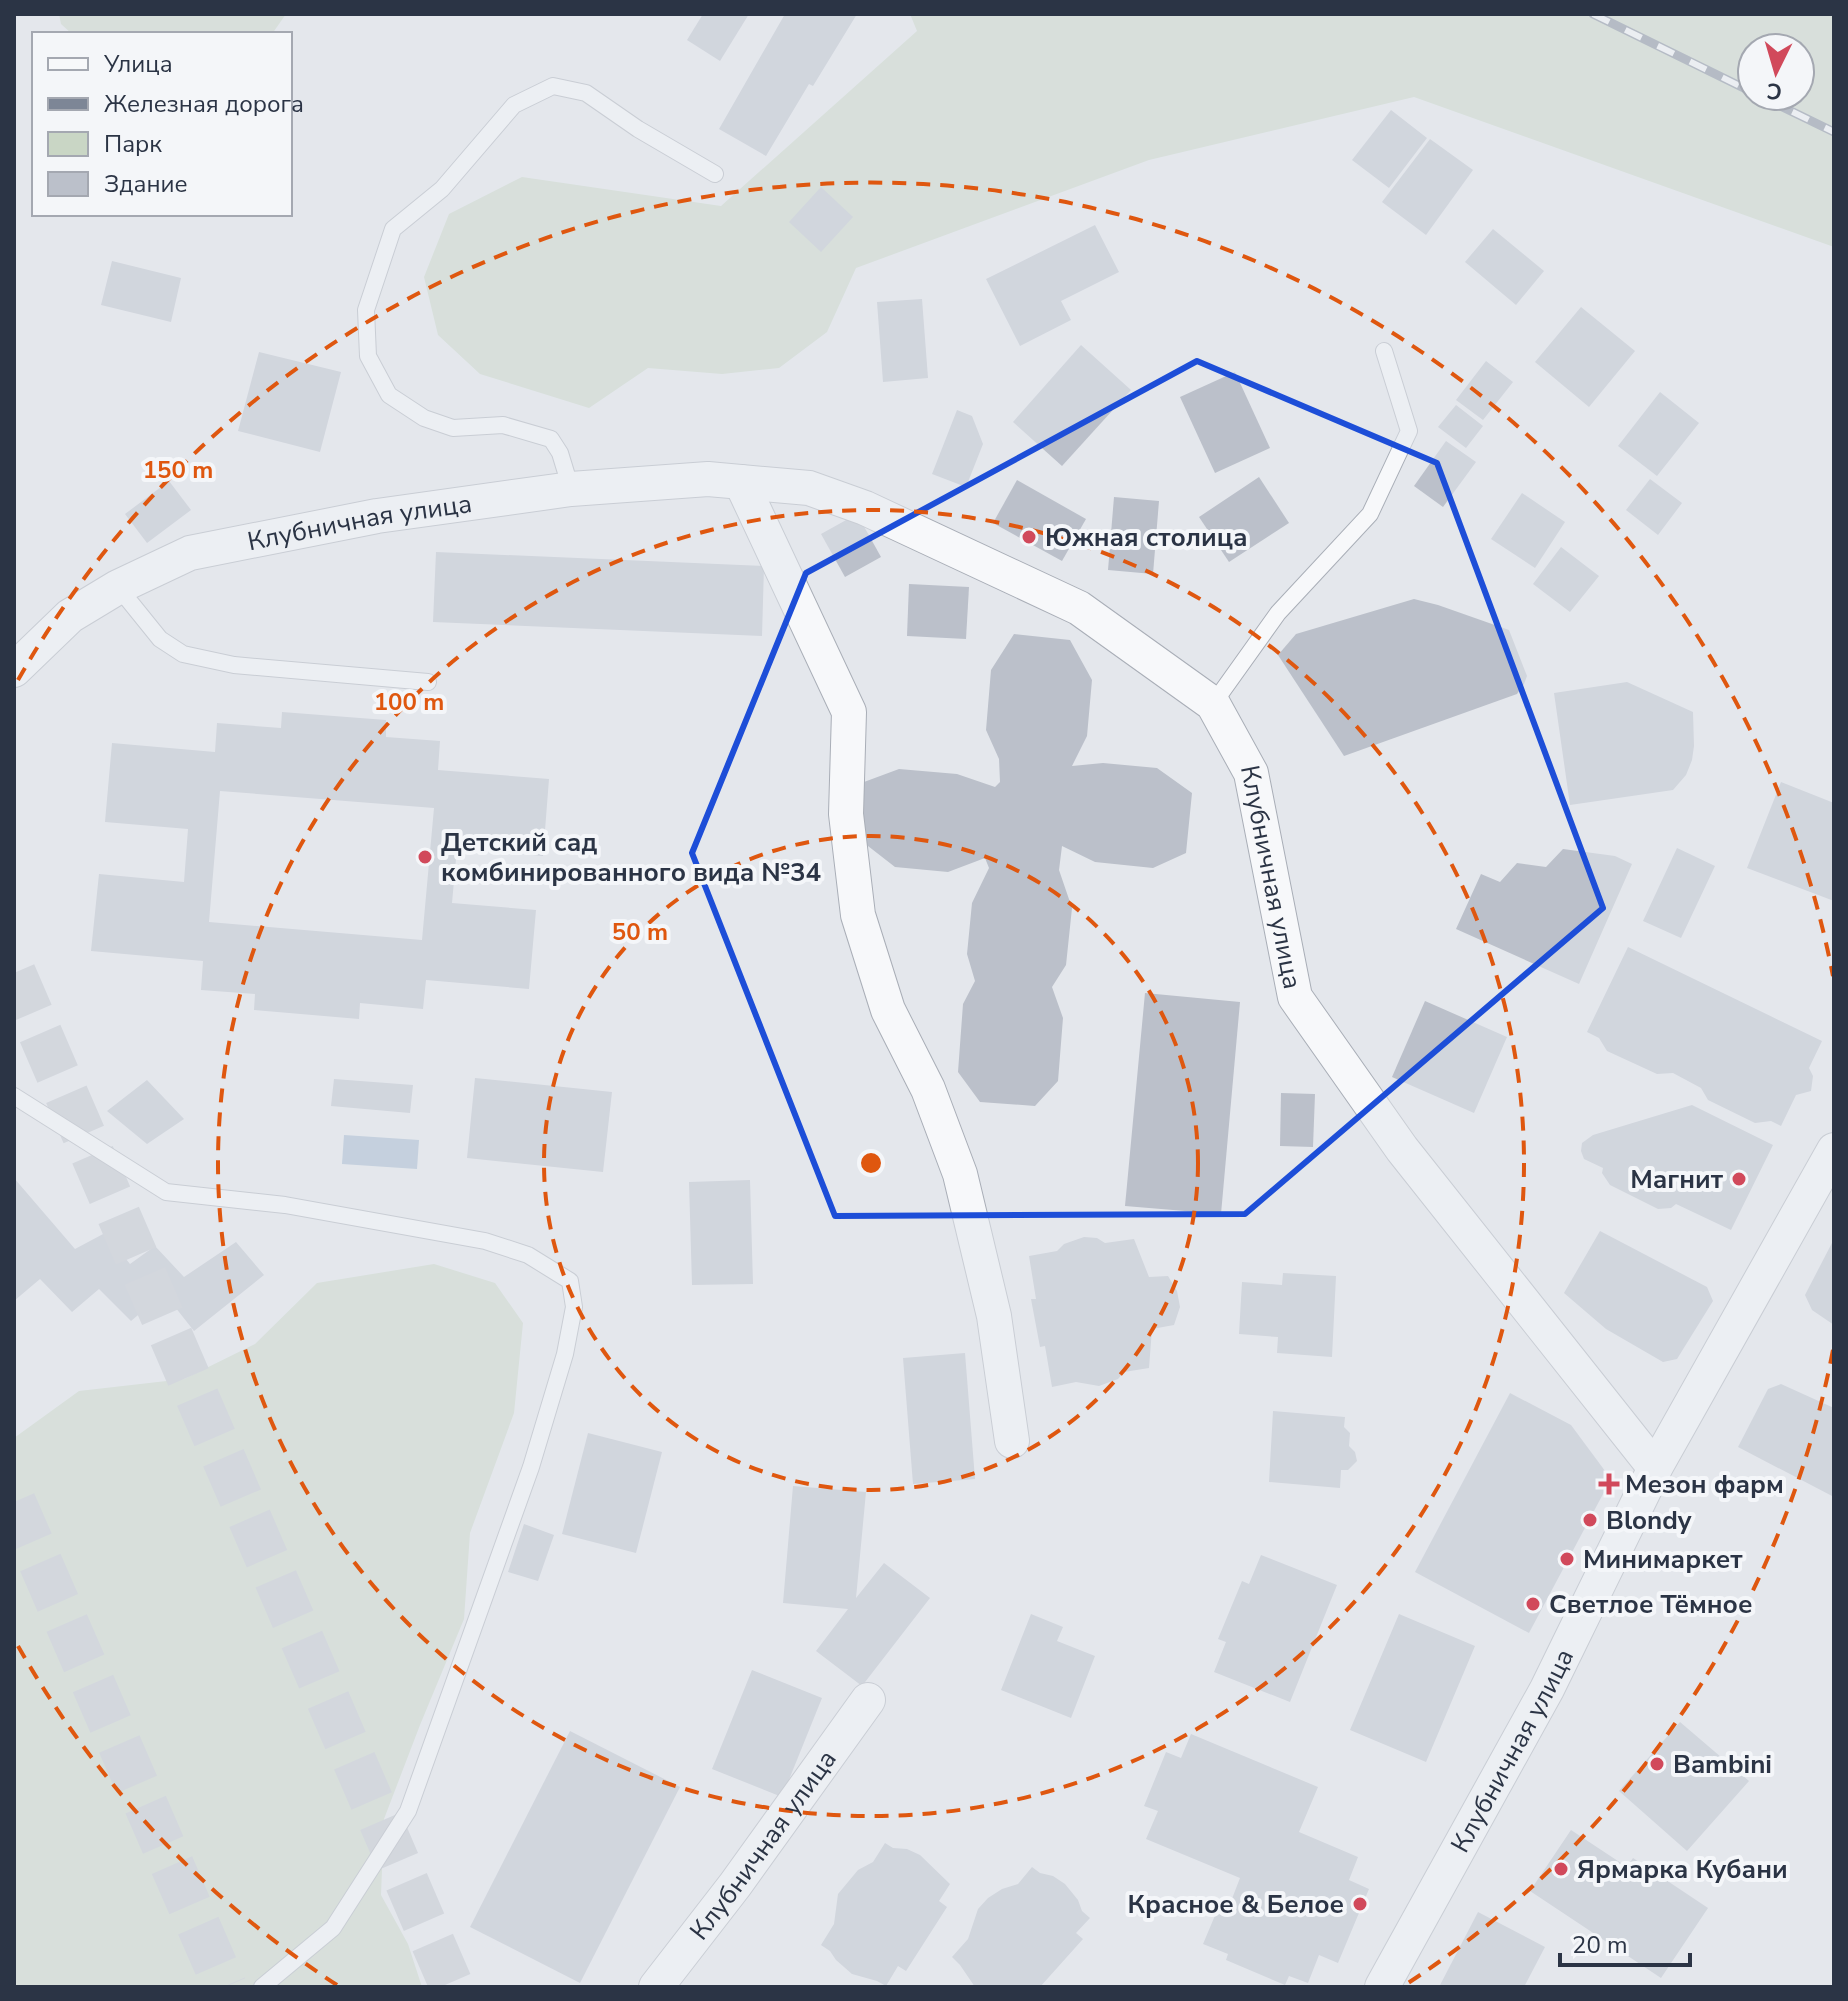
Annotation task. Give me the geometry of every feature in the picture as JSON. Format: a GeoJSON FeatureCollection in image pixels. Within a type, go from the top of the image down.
{"type":"FeatureCollection","features":[{"type":"Feature","properties":{"kind":"street","name":"Клубничная улица"},"geometry":{"type":"LineString","coordinates":[[14,670],[70,616],[118,587],[190,553],[377,516],[571,489],[708,479],[809,488],[865,508],[940,541],[1079,608],[1213,704],[1251,773],[1295,997],[1402,1149],[1655,1468]]}},
{"type":"Feature","properties":{"kind":"street"},"geometry":{"type":"LineString","coordinates":[[741,482],[849,712],[846,814],[858,915],[888,1010],[928,1089],[960,1174],[994,1316],[1012,1441]]}},
{"type":"Feature","properties":{"kind":"street","name":"Клубничная улица"},"geometry":{"type":"LineString","coordinates":[[1382,1987],[1547,1689],[1655,1468],[1834,1150]]}},
{"type":"Feature","properties":{"kind":"street","name":"Клубничная улица"},"geometry":{"type":"LineString","coordinates":[[656,1987],[735,1885],[868,1700]]}},
{"type":"Feature","properties":{"kind":"lane"},"geometry":{"type":"LineString","coordinates":[[571,489],[560,453],[551,439],[503,425],[453,428],[424,418],[389,395],[368,356],[366,310],[393,229],[442,189],[514,105],[553,86],[586,93],[638,129],[715,174]]}},
{"type":"Feature","properties":{"kind":"lane"},"geometry":{"type":"LineString","coordinates":[[1213,704],[1278,613],[1370,514],[1409,431],[1384,351]]}},
{"type":"Feature","properties":{"kind":"lane"},"geometry":{"type":"LineString","coordinates":[[118,587],[160,639],[183,654],[234,665],[428,682]]}},
{"type":"Feature","properties":{"kind":"lane"},"geometry":{"type":"LineString","coordinates":[[14,1096],[166,1192],[285,1205],[485,1241],[528,1255],[570,1281],[574,1307],[565,1354],[535,1453],[408,1811],[333,1928],[262,1987]]}},
{"type":"Feature","properties":{"kind":"highlighted area"},"geometry":{"type":"Polygon","coordinates":[[[1197,361],[1437,463],[1603,908],[1245,1214],[835,1216],[692,853],[806,573],[1197,361]]]}},
{"type":"Feature","properties":{"kind":"green space"},"geometry":{"type":"Polygon","coordinates":[[[59,14],[286,14],[273,32],[70,32],[61,24],[59,14]]]}},
{"type":"Feature","properties":{"kind":"green space"},"geometry":{"type":"Polygon","coordinates":[[[910,14],[1834,14],[1834,247],[1414,97],[1149,160],[856,268],[827,332],[779,368],[722,374],[648,368],[589,408],[480,374],[438,335],[424,277],[449,214],[522,177],[721,206],[917,31],[910,14]]]}},
{"type":"Feature","properties":{"kind":"green space"},"geometry":{"type":"Polygon","coordinates":[[[434,1264],[495,1283],[523,1323],[514,1413],[470,1533],[464,1619],[384,1819],[381,1895],[408,1944],[422,1987],[14,1987],[14,1438],[79,1391],[184,1379],[255,1344],[317,1283],[434,1264]]]}},
{"type":"Feature","properties":{"kind":"water"},"geometry":{"type":"Polygon","coordinates":[[[344,1135],[419,1140],[417,1169],[342,1164],[344,1135]]]}},
{"type":"Feature","properties":{"kind":"building"},"geometry":{"type":"Polygon","coordinates":[[[703,14],[749,14],[720,61],[687,40],[703,14]]]}},
{"type":"Feature","properties":{"kind":"building"},"geometry":{"type":"Polygon","coordinates":[[[785,14],[857,14],[813,86],[809,84],[766,156],[719,129],[785,14]]]}},
{"type":"Feature","properties":{"kind":"building"},"geometry":{"type":"Polygon","coordinates":[[[1391,110],[1427,138],[1389,188],[1352,160],[1391,110]]]}},
{"type":"Feature","properties":{"kind":"building"},"geometry":{"type":"Polygon","coordinates":[[[1430,139],[1473,170],[1426,235],[1382,202],[1430,139]]]}},
{"type":"Feature","properties":{"kind":"building"},"geometry":{"type":"Polygon","coordinates":[[[821,187],[853,217],[821,252],[789,222],[821,187]]]}},
{"type":"Feature","properties":{"kind":"building"},"geometry":{"type":"Polygon","coordinates":[[[1095,225],[1119,272],[1061,301],[1071,320],[1020,346],[986,279],[1095,225]]]}},
{"type":"Feature","properties":{"kind":"building"},"geometry":{"type":"Polygon","coordinates":[[[1493,229],[1544,271],[1516,305],[1465,262],[1493,229]]]}},
{"type":"Feature","properties":{"kind":"building"},"geometry":{"type":"Polygon","coordinates":[[[112,261],[181,278],[171,322],[101,305],[112,261]]]}},
{"type":"Feature","properties":{"kind":"building"},"geometry":{"type":"Polygon","coordinates":[[[922,299],[928,378],[883,382],[877,302],[922,299]]]}},
{"type":"Feature","properties":{"kind":"building"},"geometry":{"type":"Polygon","coordinates":[[[1581,307],[1635,351],[1589,407],[1535,362],[1581,307]]]}},
{"type":"Feature","properties":{"kind":"building"},"geometry":{"type":"Polygon","coordinates":[[[1081,345],[1131,390],[1062,466],[1013,422],[1081,345]]]}},
{"type":"Feature","properties":{"kind":"building"},"geometry":{"type":"Polygon","coordinates":[[[259,352],[341,372],[320,452],[238,431],[259,352]]]}},
{"type":"Feature","properties":{"kind":"building"},"geometry":{"type":"Polygon","coordinates":[[[1486,361],[1513,382],[1483,420],[1456,400],[1486,361]]]}},
{"type":"Feature","properties":{"kind":"building"},"geometry":{"type":"Polygon","coordinates":[[[1235,372],[1270,448],[1215,473],[1180,397],[1235,372]]]}},
{"type":"Feature","properties":{"kind":"building"},"geometry":{"type":"Polygon","coordinates":[[[1660,392],[1699,423],[1657,476],[1618,446],[1660,392]]]}},
{"type":"Feature","properties":{"kind":"building"},"geometry":{"type":"Polygon","coordinates":[[[1456,405],[1483,426],[1466,448],[1438,427],[1456,405]]]}},
{"type":"Feature","properties":{"kind":"building"},"geometry":{"type":"Polygon","coordinates":[[[957,410],[972,416],[983,444],[966,487],[932,474],[957,410]]]}},
{"type":"Feature","properties":{"kind":"building"},"geometry":{"type":"Polygon","coordinates":[[[1446,441],[1476,462],[1443,507],[1414,486],[1446,441]]]}},
{"type":"Feature","properties":{"kind":"building"},"geometry":{"type":"Polygon","coordinates":[[[1259,477],[1289,523],[1229,562],[1199,517],[1259,477]]]}},
{"type":"Feature","properties":{"kind":"building"},"geometry":{"type":"Polygon","coordinates":[[[1650,479],[1682,503],[1658,535],[1626,510],[1650,479]]]}},
{"type":"Feature","properties":{"kind":"building"},"geometry":{"type":"Polygon","coordinates":[[[1017,480],[1086,519],[1062,561],[993,523],[1017,480]]]}},
{"type":"Feature","properties":{"kind":"building"},"geometry":{"type":"Polygon","coordinates":[[[169,481],[191,510],[147,543],[125,514],[169,481]]]}},
{"type":"Feature","properties":{"kind":"building"},"geometry":{"type":"Polygon","coordinates":[[[1522,493],[1565,522],[1535,568],[1491,539],[1522,493]]]}},
{"type":"Feature","properties":{"kind":"building"},"geometry":{"type":"Polygon","coordinates":[[[1114,497],[1159,501],[1153,574],[1108,570],[1114,497]]]}},
{"type":"Feature","properties":{"kind":"building"},"geometry":{"type":"Polygon","coordinates":[[[857,514],[881,557],[845,577],[821,534],[857,514]]]}},
{"type":"Feature","properties":{"kind":"building"},"geometry":{"type":"Polygon","coordinates":[[[1561,547],[1599,576],[1570,612],[1533,584],[1561,547]]]}},
{"type":"Feature","properties":{"kind":"building"},"geometry":{"type":"Polygon","coordinates":[[[436,552],[764,566],[762,636],[433,622],[436,552]]]}},
{"type":"Feature","properties":{"kind":"building"},"geometry":{"type":"Polygon","coordinates":[[[909,584],[969,587],[966,639],[907,636],[909,584]]]}},
{"type":"Feature","properties":{"kind":"building"},"geometry":{"type":"Polygon","coordinates":[[[1414,599],[1509,630],[1527,676],[1524,684],[1517,694],[1344,756],[1278,655],[1296,634],[1414,599]]]}},
{"type":"Feature","properties":{"kind":"building"},"geometry":{"type":"Polygon","coordinates":[[[1014,634],[1070,640],[1092,680],[1087,736],[1072,766],[1103,763],[1157,768],[1192,793],[1186,853],[1153,868],[1095,862],[1062,846],[1059,870],[1072,908],[1066,965],[1052,987],[1063,1018],[1058,1081],[1035,1106],[980,1102],[958,1072],[963,1004],[975,981],[967,954],[972,903],[989,868],[985,858],[948,872],[895,867],[859,839],[864,782],[899,769],[957,774],[995,787],[1000,782],[999,759],[986,730],[991,670],[1014,634]]]}},
{"type":"Feature","properties":{"kind":"building"},"geometry":{"type":"Polygon","coordinates":[[[1627,682],[1693,712],[1694,746],[1686,775],[1673,790],[1570,805],[1554,693],[1627,682]]]}},
{"type":"Feature","properties":{"kind":"building"},"geometry":{"type":"Polygon","coordinates":[[[282,712],[386,720],[386,737],[440,741],[438,770],[549,779],[543,856],[457,848],[452,903],[536,910],[529,989],[426,980],[423,1009],[360,1003],[359,1019],[254,1010],[255,994],[201,990],[203,961],[91,951],[99,874],[184,882],[188,829],[105,822],[112,743],[215,752],[217,723],[281,728],[282,712]],[[220,791],[209,922],[422,940],[434,808],[220,791]]]}},
{"type":"Feature","properties":{"kind":"building"},"geometry":{"type":"Polygon","coordinates":[[[1781,782],[1834,803],[1834,901],[1747,868],[1781,782]]]}},
{"type":"Feature","properties":{"kind":"building"},"geometry":{"type":"Polygon","coordinates":[[[1677,848],[1715,866],[1681,938],[1643,921],[1677,848]]]}},
{"type":"Feature","properties":{"kind":"building"},"geometry":{"type":"Polygon","coordinates":[[[1563,849],[1615,856],[1632,864],[1579,984],[1456,929],[1481,874],[1500,882],[1517,863],[1546,867],[1563,849]]]}},
{"type":"Feature","properties":{"kind":"building"},"geometry":{"type":"Polygon","coordinates":[[[1628,947],[1822,1041],[1809,1068],[1813,1076],[1811,1091],[1796,1095],[1781,1126],[1771,1121],[1755,1123],[1708,1100],[1701,1088],[1673,1073],[1657,1074],[1607,1051],[1599,1038],[1587,1032],[1628,947]]]}},
{"type":"Feature","properties":{"kind":"building"},"geometry":{"type":"Polygon","coordinates":[[[1145,993],[1240,1002],[1221,1214],[1125,1206],[1145,993]]]}},
{"type":"Feature","properties":{"kind":"building"},"geometry":{"type":"Polygon","coordinates":[[[1425,1001],[1507,1037],[1474,1113],[1392,1077],[1425,1001]]]}},
{"type":"Feature","properties":{"kind":"building"},"geometry":{"type":"Polygon","coordinates":[[[475,1078],[612,1092],[603,1172],[467,1158],[475,1078]]]}},
{"type":"Feature","properties":{"kind":"building"},"geometry":{"type":"Polygon","coordinates":[[[334,1079],[413,1085],[410,1113],[331,1106],[334,1079]]]}},
{"type":"Feature","properties":{"kind":"building"},"geometry":{"type":"Polygon","coordinates":[[[147,1080],[184,1119],[147,1144],[107,1111],[147,1080]]]}},
{"type":"Feature","properties":{"kind":"building"},"geometry":{"type":"Polygon","coordinates":[[[1281,1093],[1315,1094],[1313,1147],[1280,1146],[1281,1093]]]}},
{"type":"Feature","properties":{"kind":"building"},"geometry":{"type":"Polygon","coordinates":[[[1692,1105],[1773,1145],[1731,1230],[1676,1204],[1671,1208],[1658,1209],[1610,1185],[1602,1173],[1603,1168],[1584,1159],[1581,1151],[1582,1143],[1593,1135],[1692,1105]]]}},
{"type":"Feature","properties":{"kind":"building"},"geometry":{"type":"Polygon","coordinates":[[[14,1178],[75,1249],[105,1233],[130,1264],[155,1246],[184,1277],[236,1242],[264,1275],[194,1331],[164,1293],[131,1321],[99,1289],[72,1312],[40,1279],[14,1301],[14,1178]]]}},
{"type":"Feature","properties":{"kind":"building"},"geometry":{"type":"Polygon","coordinates":[[[750,1180],[753,1284],[692,1285],[689,1182],[750,1180]]]}},
{"type":"Feature","properties":{"kind":"building"},"geometry":{"type":"Polygon","coordinates":[[[1600,1231],[1707,1287],[1713,1301],[1677,1359],[1663,1362],[1606,1329],[1564,1293],[1600,1231]]]}},
{"type":"Feature","properties":{"kind":"building"},"geometry":{"type":"Polygon","coordinates":[[[1084,1237],[1097,1238],[1105,1243],[1134,1239],[1149,1277],[1168,1276],[1177,1291],[1180,1307],[1174,1325],[1152,1329],[1149,1368],[1124,1372],[1118,1379],[1099,1386],[1076,1382],[1052,1387],[1045,1346],[1040,1347],[1031,1299],[1036,1299],[1029,1256],[1057,1251],[1064,1244],[1084,1237]]]}},
{"type":"Feature","properties":{"kind":"building"},"geometry":{"type":"Polygon","coordinates":[[[1834,1239],[1834,1325],[1812,1310],[1805,1295],[1834,1239]]]}},
{"type":"Feature","properties":{"kind":"building"},"geometry":{"type":"Polygon","coordinates":[[[1283,1273],[1336,1276],[1332,1357],[1277,1353],[1278,1337],[1239,1334],[1242,1282],[1282,1285],[1283,1273]]]}},
{"type":"Feature","properties":{"kind":"building"},"geometry":{"type":"Polygon","coordinates":[[[965,1353],[975,1479],[913,1484],[903,1358],[965,1353]]]}},
{"type":"Feature","properties":{"kind":"building"},"geometry":{"type":"Polygon","coordinates":[[[1781,1384],[1834,1408],[1834,1497],[1738,1447],[1768,1389],[1781,1384]]]}},
{"type":"Feature","properties":{"kind":"building"},"geometry":{"type":"Polygon","coordinates":[[[1510,1393],[1571,1425],[1611,1479],[1529,1633],[1415,1572],[1510,1393]]]}},
{"type":"Feature","properties":{"kind":"building"},"geometry":{"type":"Polygon","coordinates":[[[1273,1411],[1345,1417],[1344,1427],[1350,1433],[1349,1446],[1355,1452],[1357,1461],[1348,1470],[1341,1470],[1340,1488],[1269,1482],[1273,1411]]]}},
{"type":"Feature","properties":{"kind":"building"},"geometry":{"type":"Polygon","coordinates":[[[588,1433],[662,1452],[636,1553],[562,1534],[588,1433]]]}},
{"type":"Feature","properties":{"kind":"building"},"geometry":{"type":"Polygon","coordinates":[[[793,1486],[866,1492],[856,1598],[884,1563],[930,1598],[862,1686],[816,1651],[848,1609],[783,1603],[793,1486]]]}},
{"type":"Feature","properties":{"kind":"building"},"geometry":{"type":"Polygon","coordinates":[[[524,1524],[554,1535],[538,1581],[508,1572],[524,1524]]]}},
{"type":"Feature","properties":{"kind":"building"},"geometry":{"type":"Polygon","coordinates":[[[1261,1555],[1337,1585],[1290,1702],[1214,1672],[1226,1642],[1218,1639],[1242,1581],[1249,1584],[1261,1555]]]}},
{"type":"Feature","properties":{"kind":"building"},"geometry":{"type":"Polygon","coordinates":[[[1031,1614],[1063,1627],[1057,1641],[1095,1656],[1071,1718],[1001,1690],[1031,1614]]]}},
{"type":"Feature","properties":{"kind":"building"},"geometry":{"type":"Polygon","coordinates":[[[1399,1614],[1475,1646],[1426,1762],[1350,1730],[1399,1614]]]}},
{"type":"Feature","properties":{"kind":"building"},"geometry":{"type":"Polygon","coordinates":[[[752,1670],[822,1698],[782,1797],[712,1769],[752,1670]]]}},
{"type":"Feature","properties":{"kind":"building"},"geometry":{"type":"Polygon","coordinates":[[[1680,1722],[1749,1781],[1687,1851],[1619,1791],[1680,1722]]]}},
{"type":"Feature","properties":{"kind":"building"},"geometry":{"type":"Polygon","coordinates":[[[570,1731],[680,1787],[580,1983],[470,1927],[570,1731]]]}},
{"type":"Feature","properties":{"kind":"building"},"geometry":{"type":"Polygon","coordinates":[[[1191,1734],[1318,1787],[1299,1832],[1358,1857],[1349,1880],[1369,1889],[1338,1963],[1319,1955],[1308,1983],[1289,1976],[1285,1985],[1226,1960],[1228,1954],[1203,1944],[1219,1906],[1228,1909],[1240,1878],[1146,1839],[1158,1811],[1144,1806],[1166,1752],[1181,1758],[1191,1734]]]}},
{"type":"Feature","properties":{"kind":"building"},"geometry":{"type":"Polygon","coordinates":[[[1571,1830],[1627,1867],[1633,1858],[1708,1908],[1661,1978],[1530,1891],[1571,1830]]]}},
{"type":"Feature","properties":{"kind":"building"},"geometry":{"type":"Polygon","coordinates":[[[885,1843],[920,1855],[950,1884],[939,1901],[947,1907],[906,1971],[898,1966],[886,1986],[852,1974],[821,1945],[834,1924],[838,1894],[858,1870],[873,1862],[885,1843]]]}},
{"type":"Feature","properties":{"kind":"building"},"geometry":{"type":"Polygon","coordinates":[[[1032,1867],[1065,1884],[1078,1900],[1082,1911],[1090,1918],[1076,1933],[1083,1939],[1040,1987],[975,1987],[952,1957],[968,1939],[978,1909],[1002,1889],[1018,1884],[1032,1867]]]}},
{"type":"Feature","properties":{"kind":"building"},"geometry":{"type":"Polygon","coordinates":[[[1478,1912],[1545,1947],[1524,1987],[1439,1987],[1478,1912]]]}},
{"type":"Feature","properties":{"kind":"tunnel"},"geometry":{"type":"LineString","coordinates":[[14,973],[452,1987]]}},
{"type":"Feature","properties":{"kind":"tunnel"},"geometry":{"type":"LineString","coordinates":[[14,1502],[225,1987]]}},
{"type":"Feature","properties":{"kind":"railway"},"geometry":{"type":"LineString","coordinates":[[1593,14],[1736,84]]}},
{"type":"Feature","properties":{"kind":"railway"},"geometry":{"type":"LineString","coordinates":[[1793,112],[1834,132]]}},
{"type":"Feature","properties":{"kind":"place","name":"Южная столица"},"geometry":{"type":"Point","coordinates":[1029,537]}},
{"type":"Feature","properties":{"kind":"place","name":"Детский сад комбинированного вида №34"},"geometry":{"type":"Point","coordinates":[425,857]}},
{"type":"Feature","properties":{"kind":"place","name":"Магнит"},"geometry":{"type":"Point","coordinates":[1739,1179]}},
{"type":"Feature","properties":{"kind":"place","name":"Мезон фарм"},"geometry":{"type":"Point","coordinates":[1609,1484]}},
{"type":"Feature","properties":{"kind":"place","name":"Blondy"},"geometry":{"type":"Point","coordinates":[1590,1520]}},
{"type":"Feature","properties":{"kind":"place","name":"Минимаркет"},"geometry":{"type":"Point","coordinates":[1567,1559]}},
{"type":"Feature","properties":{"kind":"place","name":"Светлое Тёмное"},"geometry":{"type":"Point","coordinates":[1533,1604]}},
{"type":"Feature","properties":{"kind":"place","name":"Bambini"},"geometry":{"type":"Point","coordinates":[1657,1764]}},
{"type":"Feature","properties":{"kind":"place","name":"Ярмарка Кубани"},"geometry":{"type":"Point","coordinates":[1561,1869]}},
{"type":"Feature","properties":{"kind":"place","name":"Красное & Белое"},"geometry":{"type":"Point","coordinates":[1360,1904]}}]}
